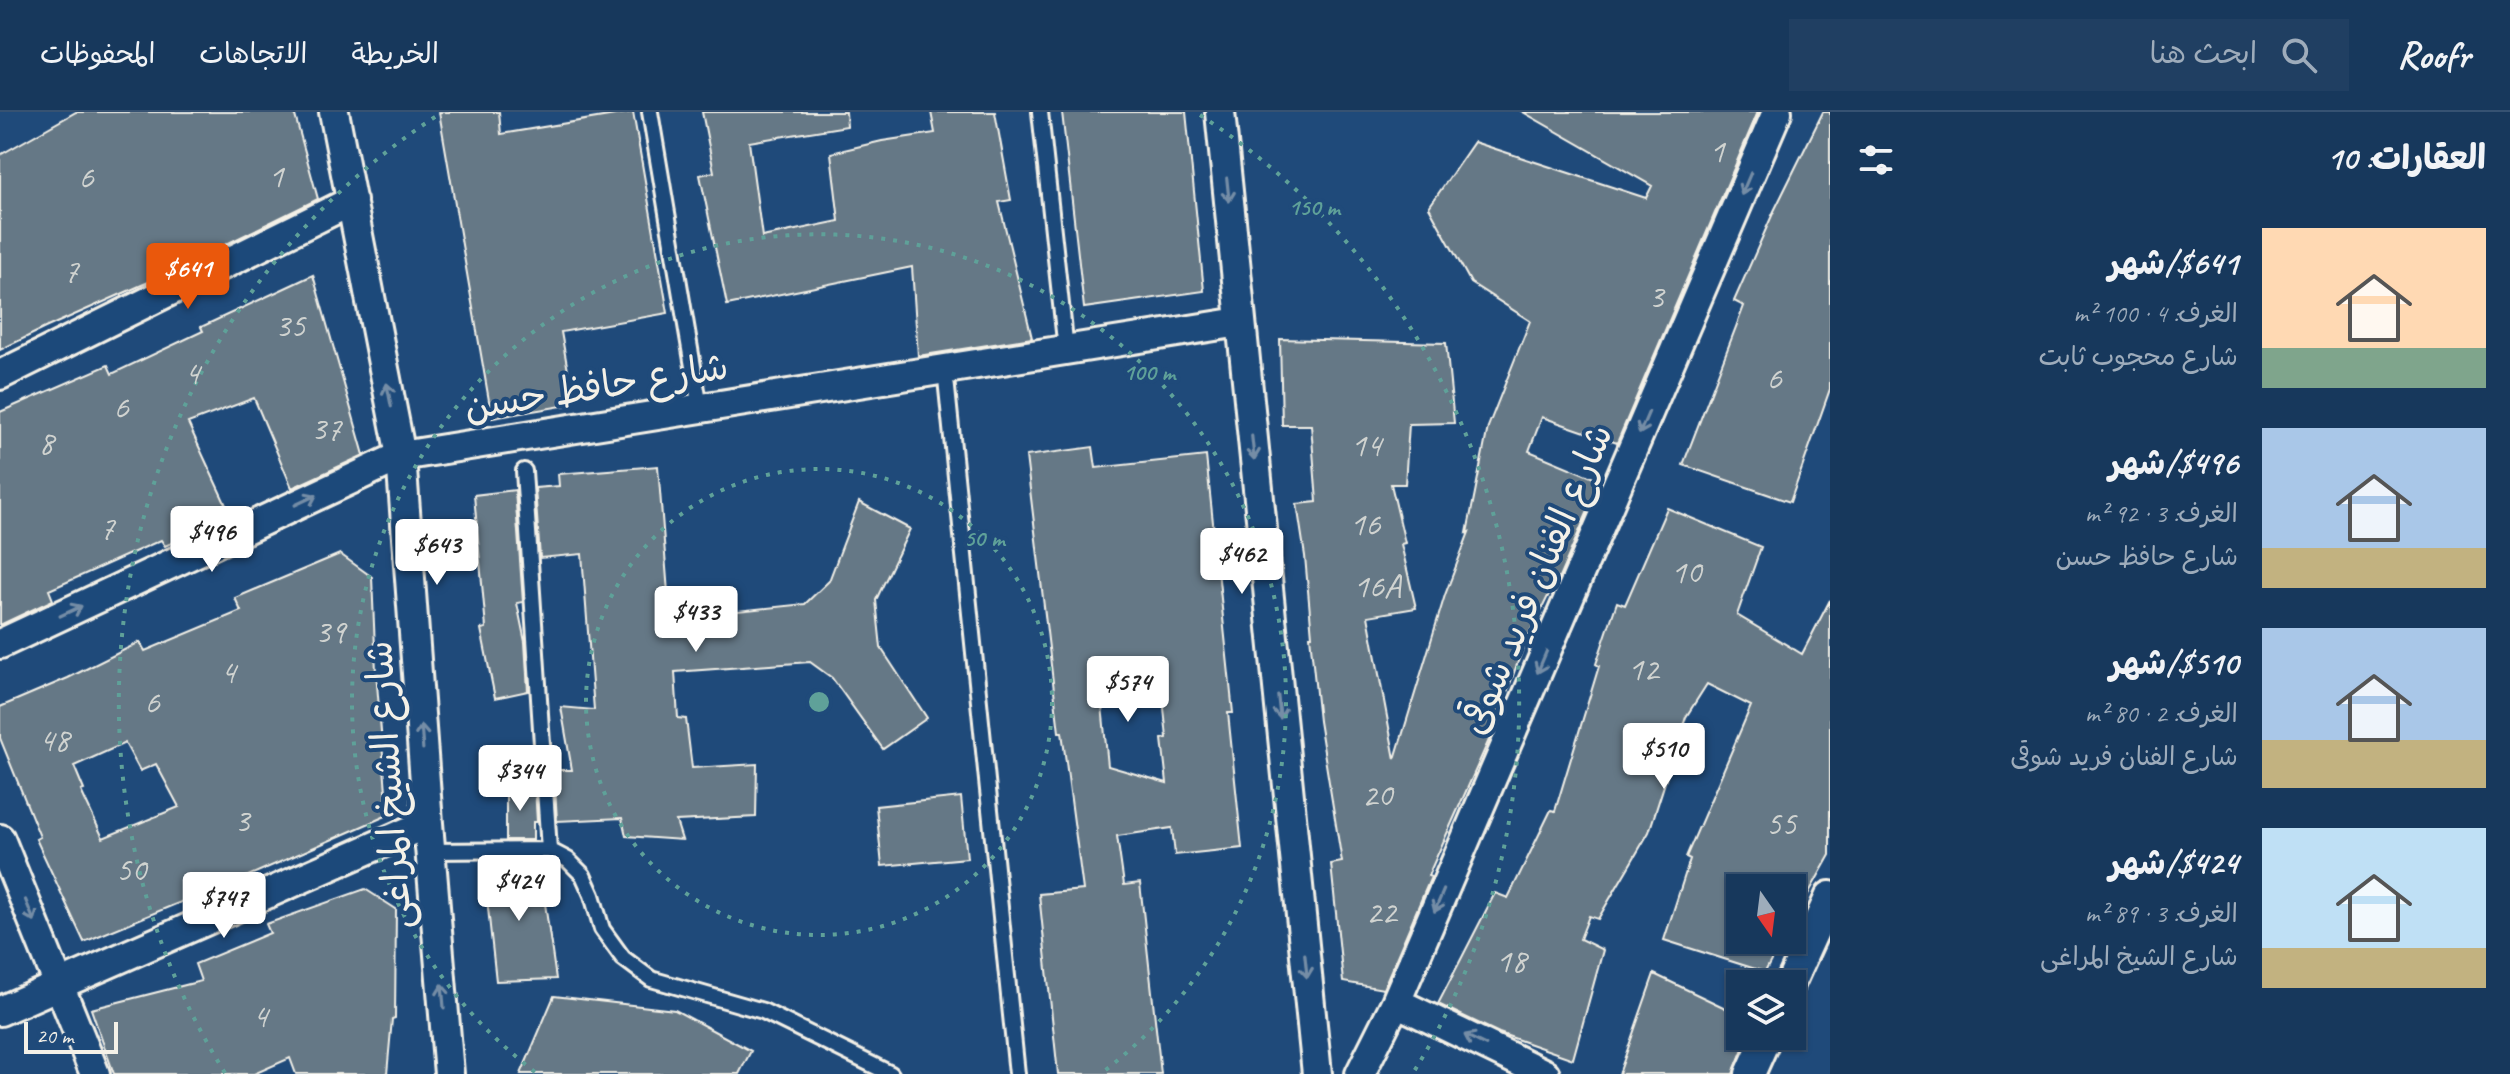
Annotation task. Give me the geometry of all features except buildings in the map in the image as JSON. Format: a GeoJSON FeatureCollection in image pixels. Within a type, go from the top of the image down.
{"type":"FeatureCollection","features":[{"type":"Feature","properties":{"kind":"street","name":"شارع الشيخ المراغى"},"geometry":{"type":"LineString","coordinates":[[334,112],[401,456],[449,1074]]}},
{"type":"Feature","properties":{"kind":"street"},"geometry":{"type":"LineString","coordinates":[[1220,112],[1317,1074]]}},
{"type":"Feature","properties":{"kind":"street","name":"شارع الفنان فريد شوقى"},"geometry":{"type":"LineString","coordinates":[[1360,1074],[1396,1002],[1777,112]]}},
{"type":"Feature","properties":{"kind":"street"},"geometry":{"type":"LineString","coordinates":[[0,375],[352,201]]}},
{"type":"Feature","properties":{"kind":"street","name":"شارع حافظ حسن"},"geometry":{"type":"LineString","coordinates":[[0,644],[401,456],[1240,322]]}},
{"type":"Feature","properties":{"kind":"street"},"geometry":{"type":"LineString","coordinates":[[0,1011],[428,823]]}},
{"type":"Feature","properties":{"kind":"street"},"geometry":{"type":"LineString","coordinates":[[0,839],[95,1074]]}},
{"type":"Feature","properties":{"kind":"street"},"geometry":{"type":"LineString","coordinates":[[1796,970],[1830,896]]}},
{"type":"Feature","properties":{"kind":"street"},"geometry":{"type":"LineString","coordinates":[[1396,1002],[1545,1074]]}},
{"type":"Feature","properties":{"kind":"street"},"geometry":{"type":"LineString","coordinates":[[1750,1074],[1761,1050]]}},
{"type":"Feature","properties":{"kind":"lane"},"geometry":{"type":"LineString","coordinates":[[650,112],[700,408]]}},
{"type":"Feature","properties":{"kind":"lane"},"geometry":{"type":"LineString","coordinates":[[1040,112],[1066,350]]}},
{"type":"Feature","properties":{"kind":"lane"},"geometry":{"type":"LineString","coordinates":[[945,369],[1017,1074]]}},
{"type":"Feature","properties":{"kind":"lane"},"geometry":{"type":"LineString","coordinates":[[524,471],[549,850]]}},
{"type":"Feature","properties":{"kind":"lane"},"geometry":{"type":"LineString","coordinates":[[430,851],[549,850],[568,860],[583,875],[602,929],[623,958],[651,979],[763,1011],[891,1074]]}}]}
